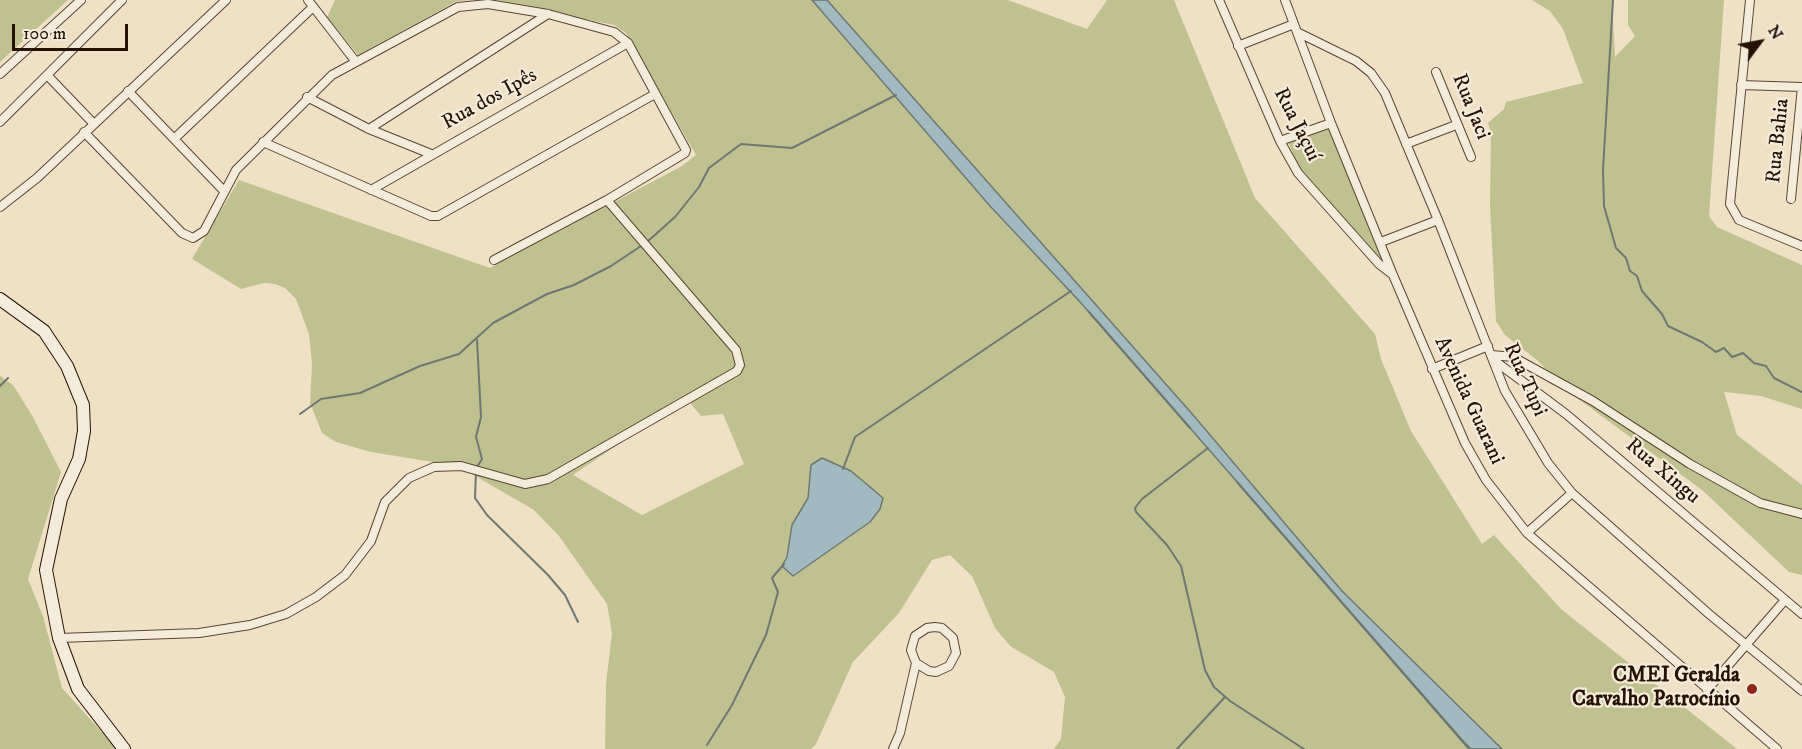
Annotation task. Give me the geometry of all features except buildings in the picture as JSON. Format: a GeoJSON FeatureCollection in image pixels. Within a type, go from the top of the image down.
{"type":"FeatureCollection","features":[{"type":"Feature","properties":{"kind":"street"},"geometry":{"type":"LineString","coordinates":[[0,74],[81,0]]}},
{"type":"Feature","properties":{"kind":"street"},"geometry":{"type":"LineString","coordinates":[[0,122],[122,0]]}},
{"type":"Feature","properties":{"kind":"street"},"geometry":{"type":"LineString","coordinates":[[0,207],[37,178],[226,0]]}},
{"type":"Feature","properties":{"kind":"street","name":"Rua Jaçuí"},"geometry":{"type":"LineString","coordinates":[[1219,0],[1280,141],[1298,173],[1379,264],[1393,275]]}},
{"type":"Feature","properties":{"kind":"street","name":"Avenida Guarani"},"geometry":{"type":"LineString","coordinates":[[1285,0],[1330,123],[1432,369],[1465,443],[1486,480],[1527,533],[1777,749]]}},
{"type":"Feature","properties":{"kind":"street"},"geometry":{"type":"LineString","coordinates":[[1750,0],[1730,204],[1739,220],[1802,246]]}},
{"type":"Feature","properties":{"kind":"street"},"geometry":{"type":"LineString","coordinates":[[174,139],[311,4],[356,62]]}},
{"type":"Feature","properties":{"kind":"street"},"geometry":{"type":"LineString","coordinates":[[84,132],[188,237],[197,237],[204,231],[236,170],[307,97],[332,75],[458,7],[488,4],[548,14],[614,32],[628,43],[685,153],[607,200],[494,260]]}},
{"type":"Feature","properties":{"kind":"street"},"geometry":{"type":"LineString","coordinates":[[369,129],[548,14]]}},
{"type":"Feature","properties":{"kind":"street"},"geometry":{"type":"LineString","coordinates":[[1238,46],[1296,28]]}},
{"type":"Feature","properties":{"kind":"street","name":"Rua Tupi"},"geometry":{"type":"LineString","coordinates":[[1296,28],[1371,73],[1385,93],[1505,391],[1524,426],[1572,493],[1802,691]]}},
{"type":"Feature","properties":{"kind":"street","name":"Rua dos Ipês"},"geometry":{"type":"LineString","coordinates":[[371,190],[628,43]]}},
{"type":"Feature","properties":{"kind":"street","name":"Rua Jaci"},"geometry":{"type":"LineString","coordinates":[[1436,72],[1471,157]]}},
{"type":"Feature","properties":{"kind":"street"},"geometry":{"type":"LineString","coordinates":[[48,76],[93,123]]}},
{"type":"Feature","properties":{"kind":"street"},"geometry":{"type":"LineString","coordinates":[[1741,85],[1802,87]]}},
{"type":"Feature","properties":{"kind":"street","name":"Rua Bahia"},"geometry":{"type":"LineString","coordinates":[[1791,199],[1802,87]]}},
{"type":"Feature","properties":{"kind":"street"},"geometry":{"type":"LineString","coordinates":[[128,91],[224,191]]}},
{"type":"Feature","properties":{"kind":"street"},"geometry":{"type":"LineString","coordinates":[[262,142],[431,216],[438,216],[655,94]]}},
{"type":"Feature","properties":{"kind":"street"},"geometry":{"type":"LineString","coordinates":[[307,97],[369,129],[431,154]]}},
{"type":"Feature","properties":{"kind":"street"},"geometry":{"type":"LineString","coordinates":[[1280,141],[1330,123]]}},
{"type":"Feature","properties":{"kind":"street"},"geometry":{"type":"LineString","coordinates":[[1406,144],[1456,124]]}},
{"type":"Feature","properties":{"kind":"street"},"geometry":{"type":"LineString","coordinates":[[59,638],[199,633],[250,626],[285,614],[316,597],[345,575],[371,541],[385,502],[409,478],[434,467],[461,466],[525,484],[548,479],[737,371],[740,365],[736,350],[607,200]]}},
{"type":"Feature","properties":{"kind":"street"},"geometry":{"type":"LineString","coordinates":[[1381,242],[1438,220]]}},
{"type":"Feature","properties":{"kind":"street"},"geometry":{"type":"LineString","coordinates":[[0,299],[44,332],[67,366],[83,405],[84,431],[79,459],[61,499],[53,527],[46,570],[59,638],[78,689],[124,749]]}},
{"type":"Feature","properties":{"kind":"street"},"geometry":{"type":"LineString","coordinates":[[1432,369],[1488,346]]}},
{"type":"Feature","properties":{"kind":"street"},"geometry":{"type":"LineString","coordinates":[[1493,358],[1513,357],[1593,401],[1690,464],[1761,503],[1802,514]]}},
{"type":"Feature","properties":{"kind":"street","name":"Rua Xingu"},"geometry":{"type":"LineString","coordinates":[[1493,358],[1566,414],[1802,614]]}},
{"type":"Feature","properties":{"kind":"street"},"geometry":{"type":"LineString","coordinates":[[1527,533],[1572,493]]}},
{"type":"Feature","properties":{"kind":"street"},"geometry":{"type":"LineString","coordinates":[[1707,690],[1785,600]]}},
{"type":"Feature","properties":{"kind":"street"},"geometry":{"type":"LineString","coordinates":[[893,749],[900,733],[916,663],[911,650],[915,636],[921,631],[935,627],[942,628],[953,638],[956,652],[949,666],[943,670],[928,671],[916,663]]}},
{"type":"Feature","properties":{"kind":"green space"},"geometry":{"type":"Polygon","coordinates":[[[0,0],[68,0],[0,62],[0,0]]]}},
{"type":"Feature","properties":{"kind":"green space"},"geometry":{"type":"Polygon","coordinates":[[[335,0],[476,0],[457,1],[358,55],[327,17],[335,0]]]}},
{"type":"Feature","properties":{"kind":"green space"},"geometry":{"type":"Polygon","coordinates":[[[492,0],[812,0],[990,206],[1081,303],[1471,749],[1054,749],[1061,739],[1065,697],[1054,672],[1010,646],[995,628],[972,576],[950,555],[932,560],[899,613],[853,662],[816,744],[811,749],[605,749],[606,684],[612,633],[607,604],[559,536],[534,510],[458,466],[371,452],[336,442],[322,433],[310,403],[312,364],[309,334],[296,299],[285,288],[275,284],[264,283],[241,289],[192,259],[239,180],[490,268],[682,166],[696,155],[626,33],[614,25],[492,0]],[[686,398],[573,475],[642,515],[744,464],[723,414],[701,416],[686,398]],[[811,465],[808,498],[792,525],[787,557],[783,566],[794,576],[870,522],[811,465]]]}},
{"type":"Feature","properties":{"kind":"green space"},"geometry":{"type":"Polygon","coordinates":[[[827,0],[1008,0],[1087,29],[1107,0],[1174,0],[1255,198],[1375,334],[1381,359],[1411,431],[1482,544],[1494,535],[1561,609],[1737,749],[1502,749],[1342,591],[827,0]]]}},
{"type":"Feature","properties":{"kind":"green space"},"geometry":{"type":"Polygon","coordinates":[[[1532,0],[1612,0],[1615,57],[1635,36],[1628,25],[1628,0],[1724,0],[1709,216],[1717,227],[1802,265],[1802,409],[1761,396],[1724,392],[1737,435],[1802,485],[1802,575],[1789,572],[1702,490],[1565,389],[1537,360],[1505,335],[1496,321],[1490,206],[1491,134],[1488,123],[1504,109],[1506,102],[1583,83],[1563,29],[1550,11],[1532,0]]]}},
{"type":"Feature","properties":{"kind":"green space"},"geometry":{"type":"Polygon","coordinates":[[[1329,126],[1382,255],[1379,257],[1301,173],[1288,142],[1329,126]]]}},
{"type":"Feature","properties":{"kind":"green space"},"geometry":{"type":"Polygon","coordinates":[[[0,376],[13,385],[33,417],[61,472],[28,579],[43,616],[62,688],[117,749],[0,749],[0,376]]]}},
{"type":"Feature","properties":{"kind":"water"},"geometry":{"type":"Polygon","coordinates":[[[812,0],[827,0],[1194,416],[1342,591],[1502,749],[1471,749],[1464,742],[1081,303],[990,206],[812,0]]]}},
{"type":"Feature","properties":{"kind":"water"},"geometry":{"type":"Polygon","coordinates":[[[822,458],[851,471],[883,498],[880,509],[870,522],[793,576],[782,566],[787,557],[792,525],[808,498],[811,465],[822,458]]]}},
{"type":"Feature","properties":{"kind":"waterway"},"geometry":{"type":"LineString","coordinates":[[1613,0],[1603,170],[1604,206],[1616,248],[1626,258],[1630,271],[1637,276],[1642,291],[1662,314],[1668,326],[1702,342],[1716,352],[1724,348],[1732,357],[1743,353],[1754,363],[1766,366],[1774,378],[1802,392]]}},
{"type":"Feature","properties":{"kind":"waterway"},"geometry":{"type":"LineString","coordinates":[[647,242],[675,217],[699,187],[709,168],[741,144],[792,148],[896,95]]}},
{"type":"Feature","properties":{"kind":"waterway"},"geometry":{"type":"LineString","coordinates":[[300,414],[321,399],[360,393],[420,366],[459,354],[493,323],[547,294],[574,285],[611,266],[641,246]]}},
{"type":"Feature","properties":{"kind":"waterway"},"geometry":{"type":"LineString","coordinates":[[843,469],[855,437],[1071,291]]}},
{"type":"Feature","properties":{"kind":"waterway"},"geometry":{"type":"LineString","coordinates":[[1089,312],[1190,428]]}},
{"type":"Feature","properties":{"kind":"waterway"},"geometry":{"type":"LineString","coordinates":[[477,340],[481,417],[476,437],[482,459],[477,467]]}},
{"type":"Feature","properties":{"kind":"waterway"},"geometry":{"type":"LineString","coordinates":[[0,386],[8,378]]}},
{"type":"Feature","properties":{"kind":"waterway"},"geometry":{"type":"LineString","coordinates":[[1208,448],[1142,499],[1135,508],[1136,512],[1167,545],[1181,566],[1205,670],[1214,687],[1230,701],[1304,749]]}},
{"type":"Feature","properties":{"kind":"waterway"},"geometry":{"type":"LineString","coordinates":[[476,471],[475,498],[487,515],[565,595],[578,622]]}},
{"type":"Feature","properties":{"kind":"waterway"},"geometry":{"type":"LineString","coordinates":[[1237,482],[1469,749]]}},
{"type":"Feature","properties":{"kind":"waterway"},"geometry":{"type":"LineString","coordinates":[[707,745],[732,705],[766,635],[778,592],[772,578],[784,564]]}},
{"type":"Feature","properties":{"kind":"waterway"},"geometry":{"type":"LineString","coordinates":[[1177,749],[1225,697]]}},
{"type":"Feature","properties":{"kind":"place","name":"CMEI Geralda Carvalho Patrocínio"},"geometry":{"type":"Point","coordinates":[1752,689]}}]}
